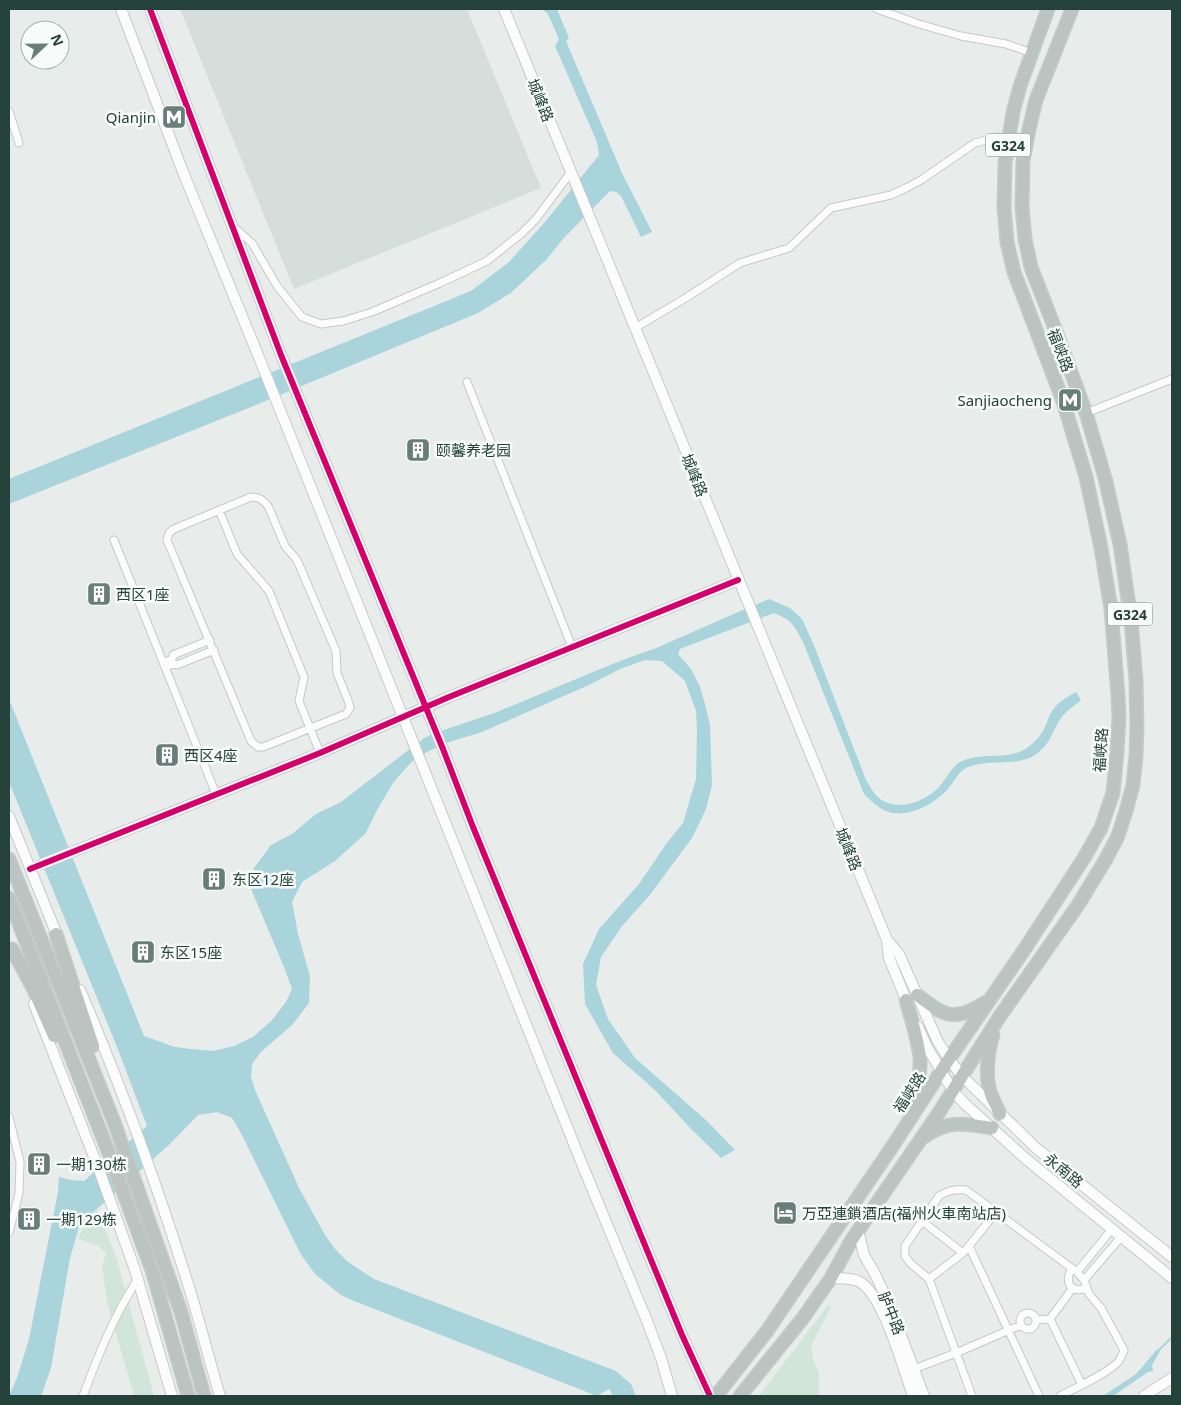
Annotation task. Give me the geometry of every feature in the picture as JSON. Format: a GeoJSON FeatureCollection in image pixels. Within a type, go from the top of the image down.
{"type":"FeatureCollection","features":[{"type":"Feature","properties":{"kind":"highway","name":"福峡路"},"geometry":{"type":"LineString","coordinates":[[716,1396],[767,1331],[1084,858],[1101,828],[1113,793],[1119,716],[1111,610],[1101,548],[1086,477],[1063,401],[1016,278],[1007,242],[1004,207],[1005,163],[1013,112],[1048,9]]}},
{"type":"Feature","properties":{"kind":"highway","name":"福峡路"},"geometry":{"type":"LineString","coordinates":[[740,1396],[831,1278],[858,1230],[953,1091],[1000,1016],[1078,905],[1112,848],[1122,824],[1133,785],[1136,756],[1137,704],[1131,620],[1123,562],[1113,512],[1086,413],[1031,267],[1025,239],[1022,207],[1023,161],[1036,100],[1072,9]]}},
{"type":"Feature","properties":{"kind":"highway"},"geometry":{"type":"LineString","coordinates":[[9,859],[119,1135],[182,1312],[204,1396]]}},
{"type":"Feature","properties":{"kind":"highway"},"geometry":{"type":"LineString","coordinates":[[9,898],[110,1156],[152,1270],[188,1396]]}},
{"type":"Feature","properties":{"kind":"highway"},"geometry":{"type":"LineString","coordinates":[[56,934],[104,1077],[112,1118]]}},
{"type":"Feature","properties":{"kind":"highway"},"geometry":{"type":"LineString","coordinates":[[10,945],[33,988],[110,1156]]}},
{"type":"Feature","properties":{"kind":"highway"},"geometry":{"type":"LineString","coordinates":[[999,986],[1014,996]]}},
{"type":"Feature","properties":{"kind":"highway"},"geometry":{"type":"LineString","coordinates":[[912,997],[936,1010],[955,1015],[966,1013],[990,999]]}},
{"type":"Feature","properties":{"kind":"highway"},"geometry":{"type":"LineString","coordinates":[[906,1126],[918,1082],[920,1059],[912,997]]}},
{"type":"Feature","properties":{"kind":"highway"},"geometry":{"type":"LineString","coordinates":[[1000,1016],[990,1046],[988,1078],[990,1092],[1000,1114]]}},
{"type":"Feature","properties":{"kind":"highway"},"geometry":{"type":"LineString","coordinates":[[920,1140],[932,1131],[954,1124],[970,1124],[992,1128]]}},
{"type":"Feature","properties":{"kind":"highway"},"geometry":{"type":"LineString","coordinates":[[894,1144],[909,1155]]}},
{"type":"Feature","properties":{"kind":"street"},"geometry":{"type":"LineString","coordinates":[[121,9],[182,172],[260,360],[647,1321],[661,1358],[672,1396]]}},
{"type":"Feature","properties":{"kind":"street"},"geometry":{"type":"LineString","coordinates":[[150,9],[281,355],[443,749],[473,828],[682,1335],[710,1396]]}},
{"type":"Feature","properties":{"kind":"street","name":"城峰路"},"geometry":{"type":"LineString","coordinates":[[504,9],[887,940],[899,954],[912,997],[916,1022],[927,1047],[953,1091],[992,1128],[1026,1159],[1172,1278]]}},
{"type":"Feature","properties":{"kind":"street"},"geometry":{"type":"LineString","coordinates":[[877,9],[919,24],[962,36],[1006,44],[1032,52]]}},
{"type":"Feature","properties":{"kind":"street"},"geometry":{"type":"LineString","coordinates":[[9,111],[19,143]]}},
{"type":"Feature","properties":{"kind":"street"},"geometry":{"type":"LineString","coordinates":[[635,328],[740,263],[789,248],[831,208],[891,195],[921,180],[975,143],[998,137]]}},
{"type":"Feature","properties":{"kind":"street"},"geometry":{"type":"LineString","coordinates":[[232,225],[252,243],[277,286],[302,317],[321,324],[343,321],[372,312],[487,261],[521,234],[536,219],[572,175]]}},
{"type":"Feature","properties":{"kind":"street"},"geometry":{"type":"LineString","coordinates":[[1086,413],[1172,378]]}},
{"type":"Feature","properties":{"kind":"street"},"geometry":{"type":"LineString","coordinates":[[467,382],[572,647]]}},
{"type":"Feature","properties":{"kind":"street"},"geometry":{"type":"LineString","coordinates":[[251,497],[257,497],[268,506],[284,546],[297,560],[336,650],[337,674],[350,703],[350,708],[346,714],[263,747],[258,747],[251,741],[167,540],[169,533],[174,529],[219,510],[251,497]]}},
{"type":"Feature","properties":{"kind":"street"},"geometry":{"type":"LineString","coordinates":[[219,510],[237,554],[270,590],[304,676],[299,701],[320,752]]}},
{"type":"Feature","properties":{"kind":"street"},"geometry":{"type":"LineString","coordinates":[[114,540],[216,794]]}},
{"type":"Feature","properties":{"kind":"street"},"geometry":{"type":"LineString","coordinates":[[30,869],[738,580]]}},
{"type":"Feature","properties":{"kind":"street"},"geometry":{"type":"LineString","coordinates":[[164,665],[173,656],[210,640]]}},
{"type":"Feature","properties":{"kind":"street"},"geometry":{"type":"LineString","coordinates":[[164,665],[177,665],[214,650]]}},
{"type":"Feature","properties":{"kind":"street"},"geometry":{"type":"LineString","coordinates":[[9,816],[88,1008],[148,1165],[193,1300],[220,1396]]}},
{"type":"Feature","properties":{"kind":"street"},"geometry":{"type":"LineString","coordinates":[[10,945],[98,1167],[138,1278],[172,1396]]}},
{"type":"Feature","properties":{"kind":"street","name":"城峰路"},"geometry":{"type":"LineString","coordinates":[[912,997],[927,1018],[938,1042],[962,1076]]}},
{"type":"Feature","properties":{"kind":"street"},"geometry":{"type":"LineString","coordinates":[[916,1022],[927,1018]]}},
{"type":"Feature","properties":{"kind":"street","name":"永南路"},"geometry":{"type":"LineString","coordinates":[[962,1076],[1036,1148],[1172,1257]]}},
{"type":"Feature","properties":{"kind":"street"},"geometry":{"type":"LineString","coordinates":[[9,1117],[20,1162],[19,1193],[9,1233]]}},
{"type":"Feature","properties":{"kind":"street"},"geometry":{"type":"LineString","coordinates":[[972,1396],[929,1279],[910,1263],[905,1256],[905,1246],[939,1196],[947,1191],[956,1189],[966,1190],[1074,1270],[1084,1280],[1093,1300],[1101,1308],[1124,1350],[1115,1365],[1060,1396]]}},
{"type":"Feature","properties":{"kind":"street"},"geometry":{"type":"LineString","coordinates":[[929,1279],[963,1253],[996,1212]]}},
{"type":"Feature","properties":{"kind":"street"},"geometry":{"type":"LineString","coordinates":[[922,1221],[963,1253]]}},
{"type":"Feature","properties":{"kind":"street"},"geometry":{"type":"LineString","coordinates":[[1072,1289],[1068,1281],[1069,1273],[1074,1270],[1112,1228]]}},
{"type":"Feature","properties":{"kind":"street","name":"胪中路"},"geometry":{"type":"LineString","coordinates":[[858,1230],[864,1255],[889,1304],[924,1396]]}},
{"type":"Feature","properties":{"kind":"street"},"geometry":{"type":"LineString","coordinates":[[1084,1280],[1122,1236]]}},
{"type":"Feature","properties":{"kind":"street"},"geometry":{"type":"LineString","coordinates":[[969,1246],[1039,1396]]}},
{"type":"Feature","properties":{"kind":"street"},"geometry":{"type":"LineString","coordinates":[[83,1396],[100,1350],[138,1278]]}},
{"type":"Feature","properties":{"kind":"street","name":"胪中路"},"geometry":{"type":"LineString","coordinates":[[831,1278],[848,1278],[860,1282],[874,1297],[890,1331],[912,1396]]}},
{"type":"Feature","properties":{"kind":"street"},"geometry":{"type":"LineString","coordinates":[[1072,1289],[1087,1288]]}},
{"type":"Feature","properties":{"kind":"street"},"geometry":{"type":"LineString","coordinates":[[1036,1320],[1050,1319],[1072,1289]]}},
{"type":"Feature","properties":{"kind":"street"},"geometry":{"type":"LineString","coordinates":[[1027,1313],[1034,1315],[1035,1325],[1025,1328],[1021,1325],[1021,1317],[1027,1313]]}},
{"type":"Feature","properties":{"kind":"street"},"geometry":{"type":"LineString","coordinates":[[1050,1319],[1082,1384]]}},
{"type":"Feature","properties":{"kind":"street"},"geometry":{"type":"LineString","coordinates":[[914,1369],[1021,1325]]}},
{"type":"Feature","properties":{"kind":"street"},"geometry":{"type":"LineString","coordinates":[[1144,1396],[1172,1378]]}},
{"type":"Feature","properties":{"kind":"shaded area"},"geometry":{"type":"Polygon","coordinates":[[[180,9],[467,9],[541,188],[294,289],[180,9]]]}},
{"type":"Feature","properties":{"kind":"green space"},"geometry":{"type":"Polygon","coordinates":[[[97,1209],[117,1260],[154,1396],[134,1396],[107,1302],[102,1266],[106,1253],[97,1245],[78,1239],[86,1223],[97,1209]]]}},
{"type":"Feature","properties":{"kind":"green space"},"geometry":{"type":"Polygon","coordinates":[[[828,1305],[831,1307],[811,1346],[819,1373],[819,1396],[759,1396],[828,1305]]]}},
{"type":"Feature","properties":{"kind":"water"},"geometry":{"type":"Polygon","coordinates":[[[542,9],[557,9],[569,38],[566,41],[622,173],[652,232],[641,237],[621,196],[616,192],[610,191],[563,239],[547,259],[511,293],[478,313],[9,504],[9,479],[471,291],[509,262],[545,222],[599,155],[597,142],[555,46],[559,39],[548,14],[542,9]]]}},
{"type":"Feature","properties":{"kind":"water"},"geometry":{"type":"Polygon","coordinates":[[[769,599],[790,608],[802,619],[866,780],[873,792],[886,802],[902,805],[910,804],[926,797],[938,788],[957,764],[968,759],[1020,752],[1034,742],[1059,703],[1076,692],[1081,700],[1063,715],[1048,742],[1035,755],[1020,761],[979,764],[967,768],[960,773],[942,795],[921,809],[905,813],[889,812],[872,802],[864,794],[803,642],[795,627],[789,621],[774,613],[680,649],[678,654],[691,669],[700,687],[710,725],[712,785],[706,809],[692,838],[649,896],[622,926],[601,957],[596,985],[608,1019],[635,1058],[707,1121],[735,1150],[721,1158],[691,1129],[656,1091],[613,1053],[585,1004],[583,964],[599,929],[639,884],[666,844],[683,823],[696,779],[696,711],[685,681],[662,661],[645,660],[620,669],[589,685],[482,732],[446,743],[416,758],[393,783],[366,833],[335,861],[302,882],[292,902],[298,934],[310,976],[309,1003],[293,1024],[261,1052],[252,1064],[251,1077],[255,1090],[300,1190],[325,1235],[348,1262],[374,1279],[616,1371],[631,1384],[636,1396],[613,1396],[609,1389],[597,1396],[341,1295],[315,1274],[300,1253],[232,1118],[217,1112],[198,1115],[170,1144],[80,1224],[70,1258],[51,1368],[41,1396],[9,1396],[17,1378],[29,1339],[58,1192],[59,1177],[84,1181],[147,1126],[117,1047],[9,782],[9,699],[144,1036],[175,1047],[213,1051],[234,1046],[253,1037],[272,1020],[286,1002],[292,989],[251,889],[254,868],[271,845],[292,834],[316,814],[341,802],[424,738],[497,712],[610,665],[654,649],[769,599]]]}},
{"type":"Feature","properties":{"kind":"water"},"geometry":{"type":"Polygon","coordinates":[[[1157,1349],[1160,1351],[1152,1365],[1153,1371],[1148,1372],[1113,1396],[1103,1396],[1136,1374],[1157,1349]]]}},
{"type":"Feature","properties":{"kind":"waterway"},"geometry":{"type":"LineString","coordinates":[[1158,1351],[1172,1337]]}},
{"type":"Feature","properties":{"kind":"cycle path"},"geometry":{"type":"LineString","coordinates":[[150,9],[281,355],[597,1129],[682,1335],[710,1396]]}},
{"type":"Feature","properties":{"kind":"cycle path"},"geometry":{"type":"LineString","coordinates":[[30,869],[320,753],[449,697],[738,580]]}},
{"type":"Feature","properties":{"kind":"place","name":"Qianjin"},"geometry":{"type":"Point","coordinates":[174,117]}},
{"type":"Feature","properties":{"kind":"place","name":"Sanjiaocheng"},"geometry":{"type":"Point","coordinates":[1070,400]}},
{"type":"Feature","properties":{"kind":"place","name":"颐馨养老园"},"geometry":{"type":"Point","coordinates":[418,450]}},
{"type":"Feature","properties":{"kind":"place","name":"西区1座"},"geometry":{"type":"Point","coordinates":[99,594]}},
{"type":"Feature","properties":{"kind":"place","name":"西区4座"},"geometry":{"type":"Point","coordinates":[167,755]}},
{"type":"Feature","properties":{"kind":"place","name":"东区12座"},"geometry":{"type":"Point","coordinates":[214,879]}},
{"type":"Feature","properties":{"kind":"place","name":"东区15座"},"geometry":{"type":"Point","coordinates":[143,952]}},
{"type":"Feature","properties":{"kind":"place","name":"一期130栋"},"geometry":{"type":"Point","coordinates":[39,1164]}},
{"type":"Feature","properties":{"kind":"place","name":"万亞連鎖酒店(福州火車南站店)"},"geometry":{"type":"Point","coordinates":[785,1213]}},
{"type":"Feature","properties":{"kind":"place","name":"一期129栋"},"geometry":{"type":"Point","coordinates":[29,1219]}}]}
